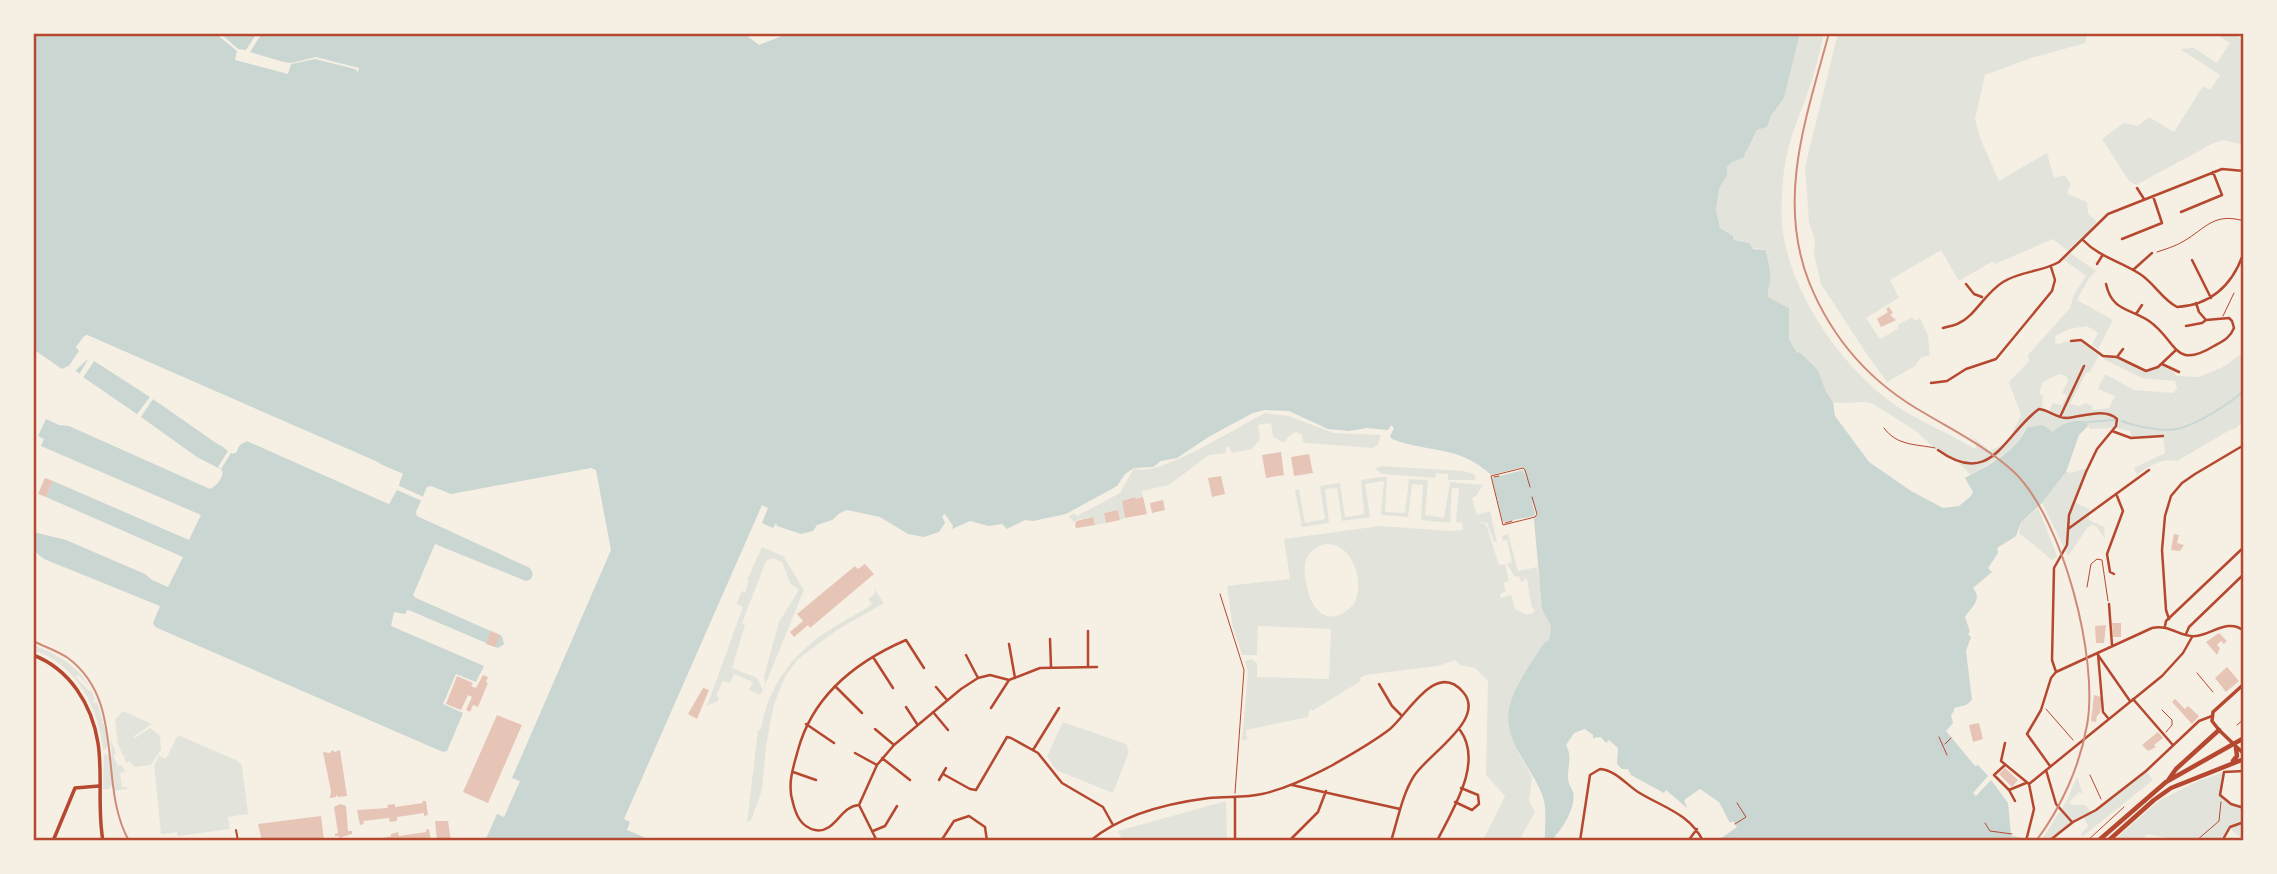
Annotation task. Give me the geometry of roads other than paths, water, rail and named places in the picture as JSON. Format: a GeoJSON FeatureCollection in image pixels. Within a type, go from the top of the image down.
{"type":"FeatureCollection","features":[{"type":"Feature","properties":{"kind":"highway"},"geometry":{"type":"LineString","coordinates":[[2166,782],[2176,769],[2219,730]]}},
{"type":"Feature","properties":{"kind":"highway"},"geometry":{"type":"LineString","coordinates":[[2098,841],[2166,782],[2244,738]]}},
{"type":"Feature","properties":{"kind":"highway"},"geometry":{"type":"LineString","coordinates":[[2232,762],[2237,756],[2236,748]]}},
{"type":"Feature","properties":{"kind":"highway"},"geometry":{"type":"LineString","coordinates":[[2108,841],[2171,788],[2244,756]]}},
{"type":"Feature","properties":{"kind":"main road"},"geometry":{"type":"LineString","coordinates":[[33,655],[63,673],[85,704],[98,745],[103,841]]}},
{"type":"Feature","properties":{"kind":"main road"},"geometry":{"type":"LineString","coordinates":[[2244,684],[2218,707],[2211,721],[2244,756]]}},
{"type":"Feature","properties":{"kind":"main road"},"geometry":{"type":"LineString","coordinates":[[53,841],[75,788],[99,786]]}},
{"type":"Feature","properties":{"kind":"street"},"geometry":{"type":"LineString","coordinates":[[1943,328],[1960,323],[1983,298],[2012,276],[2051,267],[2066,257],[2108,214],[2213,172],[2233,169],[2244,171]]}},
{"type":"Feature","properties":{"kind":"street"},"geometry":{"type":"LineString","coordinates":[[2181,212],[2222,195],[2213,172]]}},
{"type":"Feature","properties":{"kind":"street"},"geometry":{"type":"LineString","coordinates":[[2137,188],[2144,200]]}},
{"type":"Feature","properties":{"kind":"street"},"geometry":{"type":"LineString","coordinates":[[2122,239],[2162,223],[2152,197]]}},
{"type":"Feature","properties":{"kind":"street"},"geometry":{"type":"LineString","coordinates":[[2083,240],[2102,256],[2133,270],[2177,307],[2211,298],[2229,282],[2244,252]]}},
{"type":"Feature","properties":{"kind":"street"},"geometry":{"type":"LineString","coordinates":[[2133,270],[2152,253]]}},
{"type":"Feature","properties":{"kind":"street"},"geometry":{"type":"LineString","coordinates":[[2097,264],[2102,256]]}},
{"type":"Feature","properties":{"kind":"street"},"geometry":{"type":"LineString","coordinates":[[2192,260],[2211,298]]}},
{"type":"Feature","properties":{"kind":"street"},"geometry":{"type":"LineString","coordinates":[[1931,383],[1940,385],[1957,374],[1996,359],[2052,291],[2055,280],[2051,267]]}},
{"type":"Feature","properties":{"kind":"street"},"geometry":{"type":"LineString","coordinates":[[1966,284],[1974,294],[1983,298]]}},
{"type":"Feature","properties":{"kind":"street"},"geometry":{"type":"LineString","coordinates":[[2106,284],[2108,295],[2116,305],[2136,314],[2158,329],[2176,351],[2187,356],[2198,355],[2229,337],[2234,325],[2229,318],[2222,318],[2186,326]]}},
{"type":"Feature","properties":{"kind":"street"},"geometry":{"type":"LineString","coordinates":[[2102,296],[2108,295]]}},
{"type":"Feature","properties":{"kind":"street"},"geometry":{"type":"LineString","coordinates":[[2196,303],[2206,320]]}},
{"type":"Feature","properties":{"kind":"street"},"geometry":{"type":"LineString","coordinates":[[2136,314],[2142,305]]}},
{"type":"Feature","properties":{"kind":"street"},"geometry":{"type":"LineString","coordinates":[[2155,334],[2158,329]]}},
{"type":"Feature","properties":{"kind":"street"},"geometry":{"type":"LineString","coordinates":[[2009,333],[2014,336]]}},
{"type":"Feature","properties":{"kind":"street"},"geometry":{"type":"LineString","coordinates":[[2071,341],[2081,340],[2103,356],[2117,357],[2146,371],[2162,365],[2176,351]]}},
{"type":"Feature","properties":{"kind":"street"},"geometry":{"type":"LineString","coordinates":[[2117,357],[2123,349]]}},
{"type":"Feature","properties":{"kind":"street"},"geometry":{"type":"LineString","coordinates":[[2162,365],[2179,372]]}},
{"type":"Feature","properties":{"kind":"street"},"geometry":{"type":"LineString","coordinates":[[2060,417],[2084,366]]}},
{"type":"Feature","properties":{"kind":"street"},"geometry":{"type":"LineString","coordinates":[[1938,450],[1959,463],[1975,463],[1994,454],[2039,409],[2060,417],[2115,416],[2118,422],[2097,450],[2069,514],[2067,545],[2054,568],[2052,660],[2056,673]]}},
{"type":"Feature","properties":{"kind":"street"},"geometry":{"type":"LineString","coordinates":[[2112,431],[2131,438],[2163,436]]}},
{"type":"Feature","properties":{"kind":"street"},"geometry":{"type":"LineString","coordinates":[[2169,619],[2162,550],[2167,505],[2182,483],[2244,445]]}},
{"type":"Feature","properties":{"kind":"street"},"geometry":{"type":"LineString","coordinates":[[2068,529],[2139,481],[2149,470]]}},
{"type":"Feature","properties":{"kind":"street"},"geometry":{"type":"LineString","coordinates":[[2114,574],[2110,572],[2107,554],[2123,511],[2116,496]]}},
{"type":"Feature","properties":{"kind":"street"},"geometry":{"type":"LineString","coordinates":[[2165,626],[2169,619],[2244,547]]}},
{"type":"Feature","properties":{"kind":"street"},"geometry":{"type":"LineString","coordinates":[[2186,634],[2189,627],[2244,574]]}},
{"type":"Feature","properties":{"kind":"street"},"geometry":{"type":"LineString","coordinates":[[2109,604],[2112,645]]}},
{"type":"Feature","properties":{"kind":"street"},"geometry":{"type":"LineString","coordinates":[[2240,628],[2244,624]]}},
{"type":"Feature","properties":{"kind":"street"},"geometry":{"type":"LineString","coordinates":[[2050,766],[2028,738],[2028,731],[2042,705],[2051,678],[2056,673],[2143,631],[2165,626],[2193,636],[2228,626],[2244,631]]}},
{"type":"Feature","properties":{"kind":"street"},"geometry":{"type":"LineString","coordinates":[[1088,631],[1088,667]]}},
{"type":"Feature","properties":{"kind":"street"},"geometry":{"type":"LineString","coordinates":[[2010,790],[2028,783],[2046,770],[2132,700],[2170,668],[2188,647],[2193,636]]}},
{"type":"Feature","properties":{"kind":"street"},"geometry":{"type":"LineString","coordinates":[[1050,639],[1051,667]]}},
{"type":"Feature","properties":{"kind":"street"},"geometry":{"type":"LineString","coordinates":[[859,805],[845,810],[830,827],[816,831],[799,821],[790,786],[811,713],[835,686],[873,657],[906,640],[924,668]]}},
{"type":"Feature","properties":{"kind":"street"},"geometry":{"type":"LineString","coordinates":[[1009,644],[1017,677]]}},
{"type":"Feature","properties":{"kind":"street"},"geometry":{"type":"LineString","coordinates":[[2096,654],[2172,746]]}},
{"type":"Feature","properties":{"kind":"street"},"geometry":{"type":"LineString","coordinates":[[2096,654],[2103,712],[2108,718]]}},
{"type":"Feature","properties":{"kind":"street"},"geometry":{"type":"LineString","coordinates":[[966,655],[978,678]]}},
{"type":"Feature","properties":{"kind":"street"},"geometry":{"type":"LineString","coordinates":[[873,657],[893,688]]}},
{"type":"Feature","properties":{"kind":"street"},"geometry":{"type":"LineString","coordinates":[[877,841],[859,805],[862,794],[882,758],[947,700],[978,678],[990,675],[1009,680],[1033,670],[1051,667],[1097,667]]}},
{"type":"Feature","properties":{"kind":"street"},"geometry":{"type":"LineString","coordinates":[[991,708],[1009,680]]}},
{"type":"Feature","properties":{"kind":"street"},"geometry":{"type":"LineString","coordinates":[[1090,841],[1114,825],[1182,803],[1262,794],[1292,785],[1331,766],[1390,729],[1424,690],[1444,682],[1460,688],[1466,695],[1468,714],[1460,729],[1420,767],[1408,786],[1391,841]]}},
{"type":"Feature","properties":{"kind":"street"},"geometry":{"type":"LineString","coordinates":[[1379,684],[1392,706],[1402,716]]}},
{"type":"Feature","properties":{"kind":"street"},"geometry":{"type":"LineString","coordinates":[[835,686],[862,713]]}},
{"type":"Feature","properties":{"kind":"street"},"geometry":{"type":"LineString","coordinates":[[936,687],[947,700]]}},
{"type":"Feature","properties":{"kind":"street"},"geometry":{"type":"LineString","coordinates":[[906,707],[917,724]]}},
{"type":"Feature","properties":{"kind":"street"},"geometry":{"type":"LineString","coordinates":[[1033,750],[1059,708]]}},
{"type":"Feature","properties":{"kind":"street"},"geometry":{"type":"LineString","coordinates":[[933,712],[948,730]]}},
{"type":"Feature","properties":{"kind":"street"},"geometry":{"type":"LineString","coordinates":[[1049,713],[1054,716]]}},
{"type":"Feature","properties":{"kind":"street"},"geometry":{"type":"LineString","coordinates":[[2049,841],[2073,822],[2088,816],[2104,804],[2146,771],[2199,721],[2212,716]]}},
{"type":"Feature","properties":{"kind":"street"},"geometry":{"type":"LineString","coordinates":[[806,724],[834,743]]}},
{"type":"Feature","properties":{"kind":"street"},"geometry":{"type":"LineString","coordinates":[[875,729],[894,745]]}},
{"type":"Feature","properties":{"kind":"street"},"geometry":{"type":"LineString","coordinates":[[1437,841],[1466,774],[1468,746],[1460,729]]}},
{"type":"Feature","properties":{"kind":"street"},"geometry":{"type":"LineString","coordinates":[[943,774],[974,790],[979,786],[1007,737],[1045,759],[1062,783],[1103,807],[1114,825]]}},
{"type":"Feature","properties":{"kind":"street"},"geometry":{"type":"LineString","coordinates":[[2022,739],[2028,738]]}},
{"type":"Feature","properties":{"kind":"street"},"geometry":{"type":"LineString","coordinates":[[2005,743],[2001,761],[2028,783],[2034,809],[2026,839]]}},
{"type":"Feature","properties":{"kind":"street"},"geometry":{"type":"LineString","coordinates":[[855,753],[877,765]]}},
{"type":"Feature","properties":{"kind":"street"},"geometry":{"type":"LineString","coordinates":[[882,758],[909,780]]}},
{"type":"Feature","properties":{"kind":"street"},"geometry":{"type":"LineString","coordinates":[[2005,765],[1994,775],[2010,790],[2015,801]]}},
{"type":"Feature","properties":{"kind":"street"},"geometry":{"type":"LineString","coordinates":[[939,780],[946,768]]}},
{"type":"Feature","properties":{"kind":"street"},"geometry":{"type":"LineString","coordinates":[[1580,841],[1587,812],[1590,775],[1600,769],[1611,772],[1639,793],[1670,808],[1697,829],[1703,841]]}},
{"type":"Feature","properties":{"kind":"street"},"geometry":{"type":"LineString","coordinates":[[2046,770],[2056,804],[2073,822]]}},
{"type":"Feature","properties":{"kind":"street"},"geometry":{"type":"LineString","coordinates":[[2244,771],[2224,772],[2220,795],[2221,798],[2244,808]]}},
{"type":"Feature","properties":{"kind":"street"},"geometry":{"type":"LineString","coordinates":[[793,772],[816,780]]}},
{"type":"Feature","properties":{"kind":"street"},"geometry":{"type":"LineString","coordinates":[[1292,785],[1400,809]]}},
{"type":"Feature","properties":{"kind":"street"},"geometry":{"type":"LineString","coordinates":[[1455,802],[1472,810],[1479,804],[1478,795],[1461,788]]}},
{"type":"Feature","properties":{"kind":"street"},"geometry":{"type":"LineString","coordinates":[[1289,841],[1318,812],[1326,791]]}},
{"type":"Feature","properties":{"kind":"street"},"geometry":{"type":"LineString","coordinates":[[1235,797],[1235,841]]}},
{"type":"Feature","properties":{"kind":"street"},"geometry":{"type":"LineString","coordinates":[[873,831],[885,826],[897,806]]}},
{"type":"Feature","properties":{"kind":"street"},"geometry":{"type":"LineString","coordinates":[[941,841],[954,821],[969,816],[985,827],[988,841]]}},
{"type":"Feature","properties":{"kind":"street"},"geometry":{"type":"LineString","coordinates":[[2222,841],[2230,827],[2244,822]]}},
{"type":"Feature","properties":{"kind":"street"},"geometry":{"type":"LineString","coordinates":[[1688,841],[1697,829]]}},
{"type":"Feature","properties":{"kind":"street"},"geometry":{"type":"LineString","coordinates":[[236,830],[238,841]]}},
{"type":"Feature","properties":{"kind":"lane"},"geometry":{"type":"LineString","coordinates":[[2222,318],[2234,293]]}},
{"type":"Feature","properties":{"kind":"lane"},"geometry":{"type":"LineString","coordinates":[[1884,428],[1890,435],[1906,444],[1938,450]]}},
{"type":"Feature","properties":{"kind":"lane"},"geometry":{"type":"LineString","coordinates":[[2087,587],[2091,564],[2097,559],[2102,560],[2109,604]]}},
{"type":"Feature","properties":{"kind":"lane"},"geometry":{"type":"LineString","coordinates":[[1220,594],[1244,670],[1235,797]]}},
{"type":"Feature","properties":{"kind":"lane"},"geometry":{"type":"LineString","coordinates":[[2162,710],[2172,720],[2170,728],[2164,734]]}},
{"type":"Feature","properties":{"kind":"lane"},"geometry":{"type":"LineString","coordinates":[[2236,725],[2244,719]]}},
{"type":"Feature","properties":{"kind":"waterway"},"geometry":{"type":"LineString","coordinates":[[2122,421],[2149,428],[2177,429],[2212,413],[2244,390]]}},
{"type":"Feature","properties":{"kind":"waterway"},"geometry":{"type":"LineString","coordinates":[[2087,422],[2114,420]]}},
{"type":"Feature","properties":{"kind":"railway"},"geometry":{"type":"LineString","coordinates":[[1829,33],[1804,126],[1795,188],[1799,251],[1818,303],[1842,341],[1888,389],[1983,448],[2014,472],[2032,494],[2048,522],[2073,591],[2088,664],[2087,725],[2080,756],[2068,786],[2054,815],[2036,841]]}},
{"type":"Feature","properties":{"kind":"railway"},"geometry":{"type":"LineString","coordinates":[[33,641],[68,658],[86,676],[98,697],[105,720],[114,795],[129,841]]}}]}
